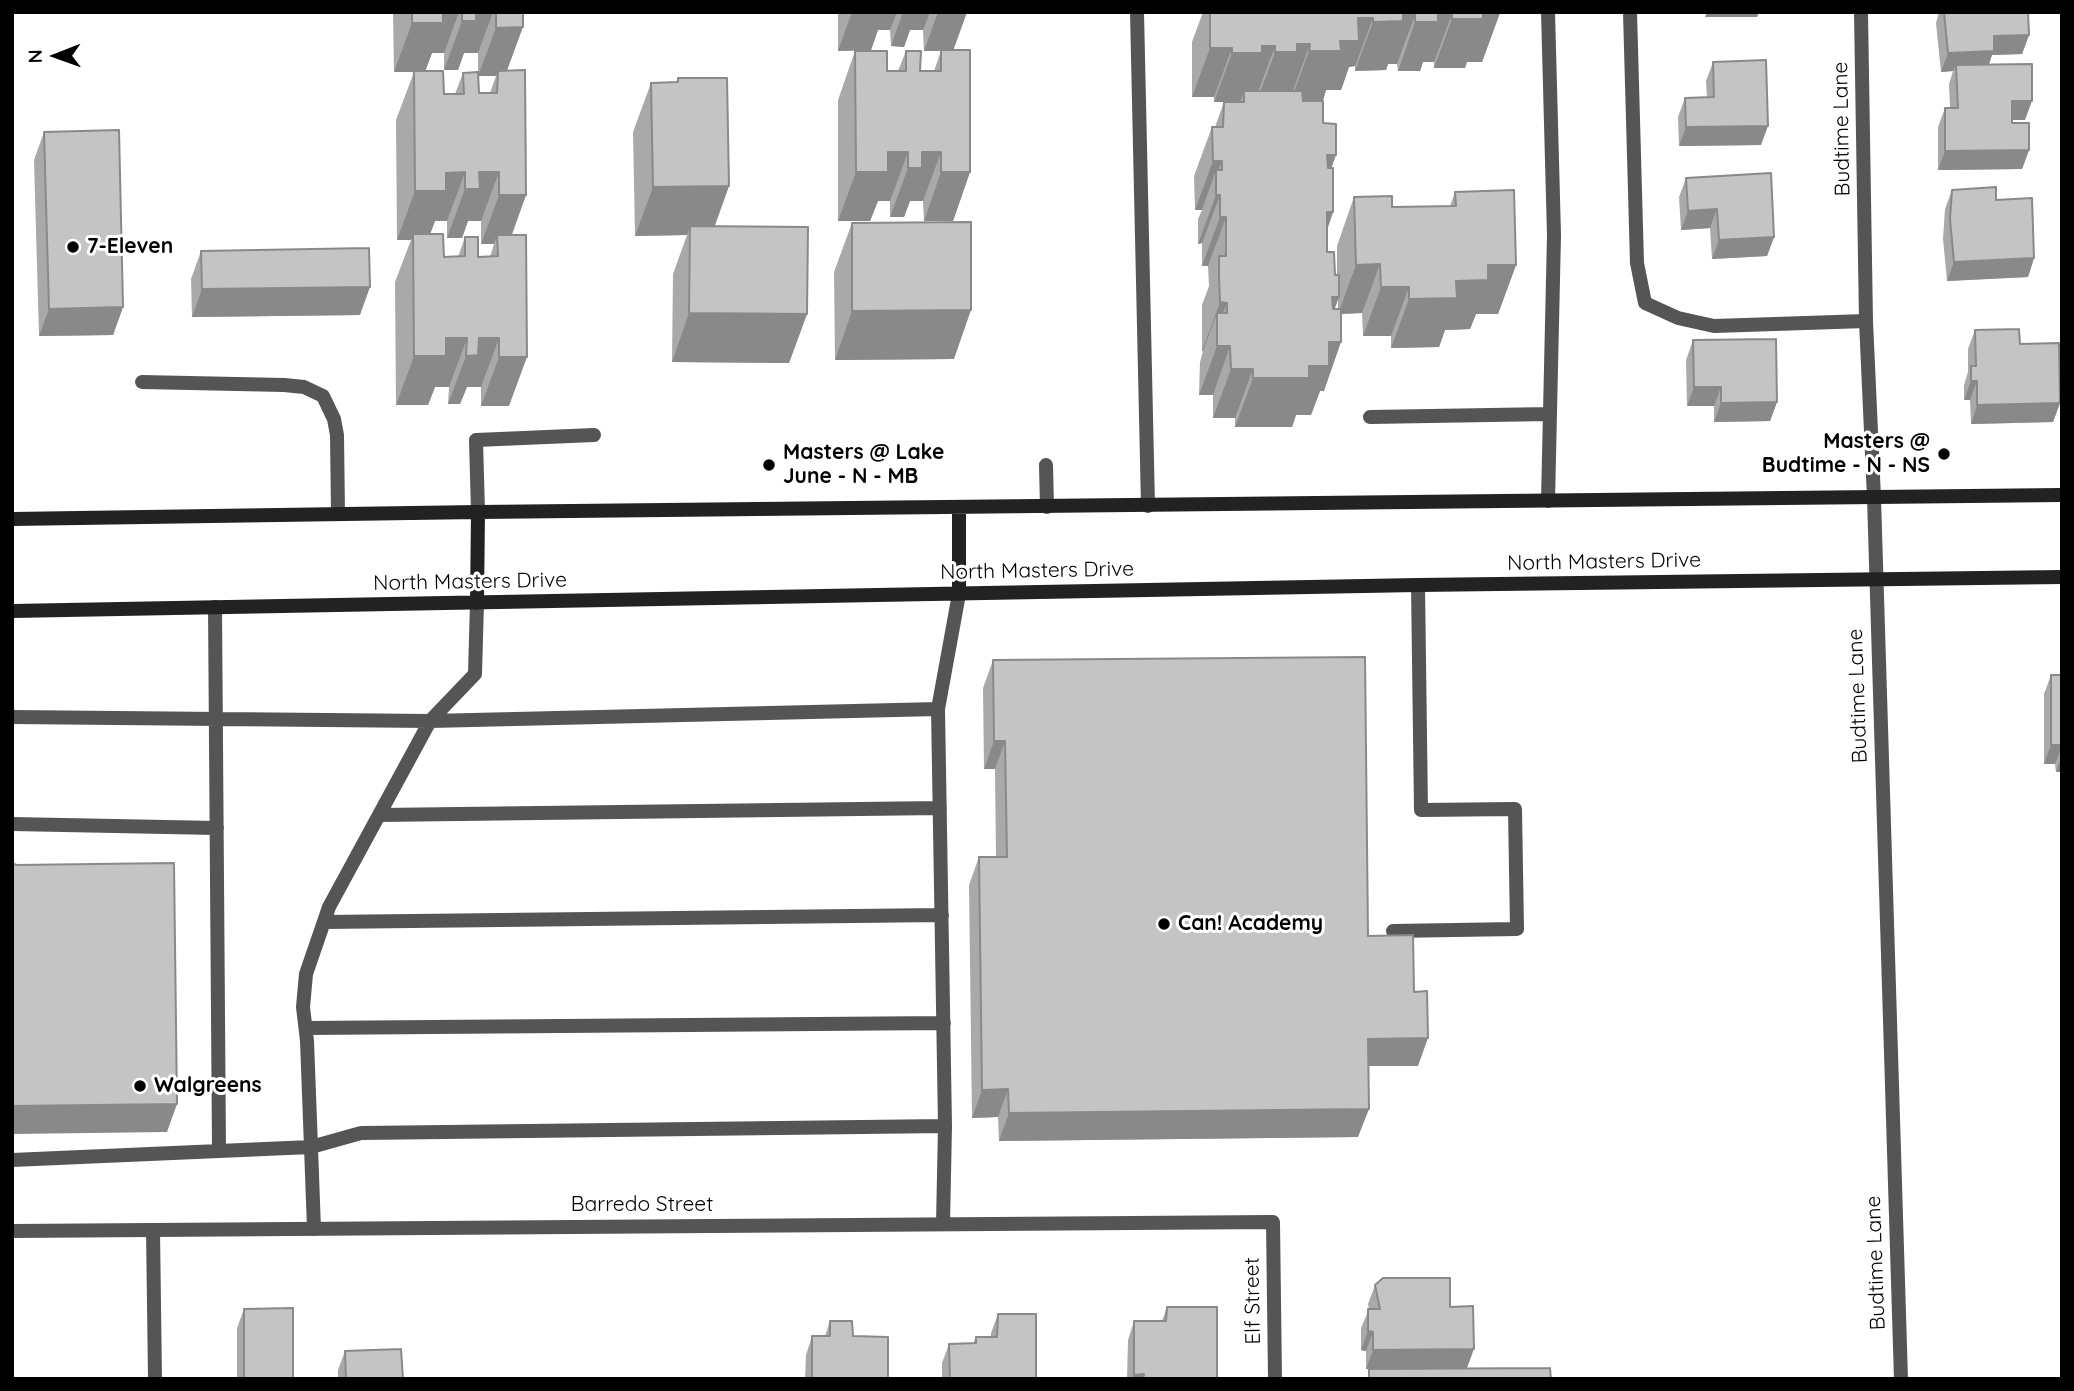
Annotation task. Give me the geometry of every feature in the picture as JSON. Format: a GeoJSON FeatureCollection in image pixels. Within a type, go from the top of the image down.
{"type":"FeatureCollection","features":[{"type":"Feature","properties":{"kind":"main road"},"geometry":{"type":"LineString","coordinates":[[12,519],[2062,495]]}},
{"type":"Feature","properties":{"kind":"main road"},"geometry":{"type":"LineString","coordinates":[[959,508],[959,594]]}},
{"type":"Feature","properties":{"kind":"main road"},"geometry":{"type":"LineString","coordinates":[[477,603],[478,512]]}},
{"type":"Feature","properties":{"kind":"main road","name":"North Masters Drive"},"geometry":{"type":"LineString","coordinates":[[12,611],[1418,585],[2062,578]]}},
{"type":"Feature","properties":{"kind":"street"},"geometry":{"type":"LineString","coordinates":[[1137,12],[1148,506]]}},
{"type":"Feature","properties":{"kind":"street"},"geometry":{"type":"LineString","coordinates":[[1548,12],[1554,235],[1548,501]]}},
{"type":"Feature","properties":{"kind":"street"},"geometry":{"type":"LineString","coordinates":[[1630,12],[1637,264],[1645,303],[1678,318],[1714,326],[1866,321]]}},
{"type":"Feature","properties":{"kind":"street","name":"Budtime Lane"},"geometry":{"type":"LineString","coordinates":[[1861,12],[1866,321],[1874,498],[1901,1379]]}},
{"type":"Feature","properties":{"kind":"street"},"geometry":{"type":"LineString","coordinates":[[142,382],[284,385],[304,387],[323,396],[334,419],[337,435],[338,514]]}},
{"type":"Feature","properties":{"kind":"street"},"geometry":{"type":"LineString","coordinates":[[1370,417],[1550,414]]}},
{"type":"Feature","properties":{"kind":"street"},"geometry":{"type":"LineString","coordinates":[[478,512],[476,440],[594,435]]}},
{"type":"Feature","properties":{"kind":"street"},"geometry":{"type":"LineString","coordinates":[[1046,465],[1047,507]]}},
{"type":"Feature","properties":{"kind":"street"},"geometry":{"type":"LineString","coordinates":[[1393,931],[1517,929],[1515,809],[1421,810],[1418,585]]}},
{"type":"Feature","properties":{"kind":"street"},"geometry":{"type":"LineString","coordinates":[[943,1224],[945,1126],[939,709],[959,594]]}},
{"type":"Feature","properties":{"kind":"street"},"geometry":{"type":"LineString","coordinates":[[314,1229],[303,1007],[306,974],[329,907],[430,721],[475,674],[477,603]]}},
{"type":"Feature","properties":{"kind":"street"},"geometry":{"type":"LineString","coordinates":[[215,607],[219,1150]]}},
{"type":"Feature","properties":{"kind":"street"},"geometry":{"type":"LineString","coordinates":[[12,717],[430,721],[939,709]]}},
{"type":"Feature","properties":{"kind":"street"},"geometry":{"type":"LineString","coordinates":[[379,815],[940,808]]}},
{"type":"Feature","properties":{"kind":"street"},"geometry":{"type":"LineString","coordinates":[[12,824],[217,828]]}},
{"type":"Feature","properties":{"kind":"street"},"geometry":{"type":"LineString","coordinates":[[324,922],[942,915]]}},
{"type":"Feature","properties":{"kind":"street"},"geometry":{"type":"LineString","coordinates":[[306,1028],[944,1023]]}},
{"type":"Feature","properties":{"kind":"street"},"geometry":{"type":"LineString","coordinates":[[12,1160],[311,1147],[361,1133],[945,1126]]}},
{"type":"Feature","properties":{"kind":"street","name":"Barredo Street"},"geometry":{"type":"LineString","coordinates":[[12,1231],[1273,1222]]}},
{"type":"Feature","properties":{"kind":"street","name":"Elf Street"},"geometry":{"type":"LineString","coordinates":[[1273,1222],[1275,1379]]}},
{"type":"Feature","properties":{"kind":"street"},"geometry":{"type":"LineString","coordinates":[[153,1230],[155,1379]]}},
{"type":"Feature","properties":{"kind":"building"},"geometry":{"type":"Polygon","coordinates":[[[412,12],[443,12],[443,23],[412,23],[412,12]]]}},
{"type":"Feature","properties":{"kind":"building"},"geometry":{"type":"Polygon","coordinates":[[[462,12],[476,12],[476,21],[462,21],[462,12]]]}},
{"type":"Feature","properties":{"kind":"building"},"geometry":{"type":"Polygon","coordinates":[[[496,12],[523,12],[523,27],[496,28],[496,12]]]}},
{"type":"Feature","properties":{"kind":"building"},"geometry":{"type":"Polygon","coordinates":[[[1210,12],[1500,13],[1483,13],[1483,19],[1452,19],[1452,14],[1438,13],[1438,22],[1415,22],[1415,15],[1403,15],[1403,21],[1373,22],[1373,18],[1358,18],[1359,41],[1340,41],[1341,51],[1309,51],[1310,44],[1297,44],[1297,52],[1275,52],[1275,46],[1262,46],[1262,53],[1232,53],[1232,48],[1210,48],[1210,12]]]}},
{"type":"Feature","properties":{"kind":"building"},"geometry":{"type":"Polygon","coordinates":[[[1944,12],[2028,12],[2029,35],[1994,36],[1994,51],[1948,53],[1944,12]]]}},
{"type":"Feature","properties":{"kind":"building"},"geometry":{"type":"Polygon","coordinates":[[[941,50],[970,50],[970,172],[941,172],[941,152],[922,152],[922,168],[908,168],[908,152],[888,152],[888,172],[856,172],[855,51],[887,51],[887,71],[906,71],[906,51],[921,51],[920,71],[941,71],[941,50]]]}},
{"type":"Feature","properties":{"kind":"building"},"geometry":{"type":"Polygon","coordinates":[[[1766,60],[1768,126],[1686,127],[1685,98],[1714,97],[1713,62],[1766,60]]]}},
{"type":"Feature","properties":{"kind":"building"},"geometry":{"type":"Polygon","coordinates":[[[2032,64],[2032,101],[2012,101],[2012,123],[2029,123],[2029,150],[1945,151],[1945,108],[1958,108],[1956,65],[2032,64]]]}},
{"type":"Feature","properties":{"kind":"building"},"geometry":{"type":"Polygon","coordinates":[[[525,70],[526,195],[499,195],[499,172],[479,172],[480,189],[465,189],[465,172],[446,173],[446,191],[415,191],[414,71],[443,71],[444,94],[464,94],[463,73],[478,72],[479,93],[497,93],[498,71],[525,70]]]}},
{"type":"Feature","properties":{"kind":"building"},"geometry":{"type":"Polygon","coordinates":[[[678,78],[727,78],[729,186],[653,187],[651,83],[678,82],[678,78]]]}},
{"type":"Feature","properties":{"kind":"building"},"geometry":{"type":"Polygon","coordinates":[[[1244,91],[1302,91],[1303,101],[1323,101],[1323,123],[1336,124],[1336,155],[1327,155],[1328,168],[1333,168],[1333,212],[1327,212],[1327,252],[1334,252],[1335,275],[1339,275],[1339,297],[1332,297],[1333,309],[1341,309],[1341,342],[1329,342],[1329,366],[1309,366],[1309,378],[1253,378],[1253,369],[1231,369],[1230,346],[1217,346],[1217,313],[1227,313],[1227,303],[1220,302],[1219,278],[1219,256],[1226,256],[1226,217],[1220,217],[1220,195],[1216,195],[1216,170],[1222,170],[1222,161],[1213,161],[1212,127],[1223,127],[1224,102],[1244,102],[1244,91]]]}},
{"type":"Feature","properties":{"kind":"building","name":"7-Eleven"},"geometry":{"type":"Polygon","coordinates":[[[119,130],[123,307],[49,309],[44,132],[119,130]]]}},
{"type":"Feature","properties":{"kind":"building"},"geometry":{"type":"Polygon","coordinates":[[[1771,173],[1774,237],[1719,240],[1717,209],[1688,211],[1686,178],[1771,173]]]}},
{"type":"Feature","properties":{"kind":"building"},"geometry":{"type":"Polygon","coordinates":[[[1996,187],[1996,200],[2032,198],[2034,258],[1954,262],[1950,219],[1952,190],[1996,187]]]}},
{"type":"Feature","properties":{"kind":"building"},"geometry":{"type":"Polygon","coordinates":[[[1514,190],[1516,265],[1488,265],[1488,280],[1456,281],[1457,298],[1409,299],[1409,287],[1381,287],[1380,264],[1356,265],[1354,197],[1392,196],[1392,207],[1456,206],[1455,192],[1514,190]]]}},
{"type":"Feature","properties":{"kind":"building"},"geometry":{"type":"Polygon","coordinates":[[[971,222],[971,310],[852,311],[852,223],[971,222]]]}},
{"type":"Feature","properties":{"kind":"building"},"geometry":{"type":"Polygon","coordinates":[[[690,226],[808,227],[807,314],[689,313],[690,226]]]}},
{"type":"Feature","properties":{"kind":"building"},"geometry":{"type":"Polygon","coordinates":[[[413,234],[443,234],[444,257],[465,256],[465,237],[478,237],[478,257],[498,256],[497,235],[526,235],[527,357],[499,357],[499,338],[479,338],[478,355],[466,356],[467,338],[446,338],[446,356],[414,356],[413,234]]]}},
{"type":"Feature","properties":{"kind":"building"},"geometry":{"type":"Polygon","coordinates":[[[369,248],[370,287],[202,289],[201,251],[369,248]]]}},
{"type":"Feature","properties":{"kind":"building"},"geometry":{"type":"Polygon","coordinates":[[[2019,329],[2020,344],[2059,343],[2060,403],[1977,405],[1977,381],[1971,381],[1971,366],[1976,366],[1975,330],[2019,329]]]}},
{"type":"Feature","properties":{"kind":"building"},"geometry":{"type":"Polygon","coordinates":[[[1776,339],[1777,402],[1721,403],[1721,387],[1694,387],[1693,340],[1776,339]]]}},
{"type":"Feature","properties":{"kind":"building","name":"Can! Academy"},"geometry":{"type":"Polygon","coordinates":[[[1365,657],[1368,936],[1413,935],[1414,992],[1427,991],[1428,1038],[1368,1039],[1369,1109],[1009,1113],[1008,1089],[982,1090],[979,857],[1007,857],[1005,741],[994,741],[993,660],[1365,657]]]}},
{"type":"Feature","properties":{"kind":"building"},"geometry":{"type":"Polygon","coordinates":[[[2051,675],[2062,675],[2062,745],[2051,745],[2051,675]]]}},
{"type":"Feature","properties":{"kind":"building","name":"Walgreens"},"geometry":{"type":"Polygon","coordinates":[[[12,862],[16,865],[174,863],[177,1104],[12,1106],[12,862]]]}},
{"type":"Feature","properties":{"kind":"building"},"geometry":{"type":"Polygon","coordinates":[[[1383,1278],[1450,1278],[1450,1307],[1473,1306],[1474,1349],[1373,1350],[1373,1332],[1368,1331],[1368,1309],[1380,1309],[1375,1285],[1383,1278]]]}},
{"type":"Feature","properties":{"kind":"building"},"geometry":{"type":"Polygon","coordinates":[[[1167,1307],[1217,1307],[1217,1379],[1143,1379],[1144,1374],[1134,1375],[1134,1321],[1166,1321],[1167,1307]]]}},
{"type":"Feature","properties":{"kind":"building"},"geometry":{"type":"Polygon","coordinates":[[[293,1308],[293,1379],[244,1379],[244,1309],[293,1308]]]}},
{"type":"Feature","properties":{"kind":"building"},"geometry":{"type":"Polygon","coordinates":[[[998,1314],[1036,1314],[1036,1379],[950,1379],[949,1344],[976,1343],[976,1337],[997,1337],[998,1314]]]}},
{"type":"Feature","properties":{"kind":"building"},"geometry":{"type":"Polygon","coordinates":[[[830,1321],[852,1321],[853,1336],[888,1337],[888,1379],[812,1379],[812,1336],[830,1336],[830,1321]]]}},
{"type":"Feature","properties":{"kind":"building"},"geometry":{"type":"Polygon","coordinates":[[[401,1349],[403,1379],[346,1379],[345,1351],[401,1349]]]}},
{"type":"Feature","properties":{"kind":"building"},"geometry":{"type":"Polygon","coordinates":[[[1550,1368],[1551,1379],[1369,1379],[1369,1369],[1550,1368]]]}},
{"type":"Feature","properties":{"kind":"place","name":"7-Eleven"},"geometry":{"type":"Point","coordinates":[73,247]}},
{"type":"Feature","properties":{"kind":"place","name":"Masters @ Budtime - N - NS"},"geometry":{"type":"Point","coordinates":[1944,454]}},
{"type":"Feature","properties":{"kind":"place","name":"Masters @ Lake June - N - MB"},"geometry":{"type":"Point","coordinates":[769,465]}},
{"type":"Feature","properties":{"kind":"place","name":"Can! Academy"},"geometry":{"type":"Point","coordinates":[1164,924]}},
{"type":"Feature","properties":{"kind":"place","name":"Walgreens"},"geometry":{"type":"Point","coordinates":[140,1086]}}]}
